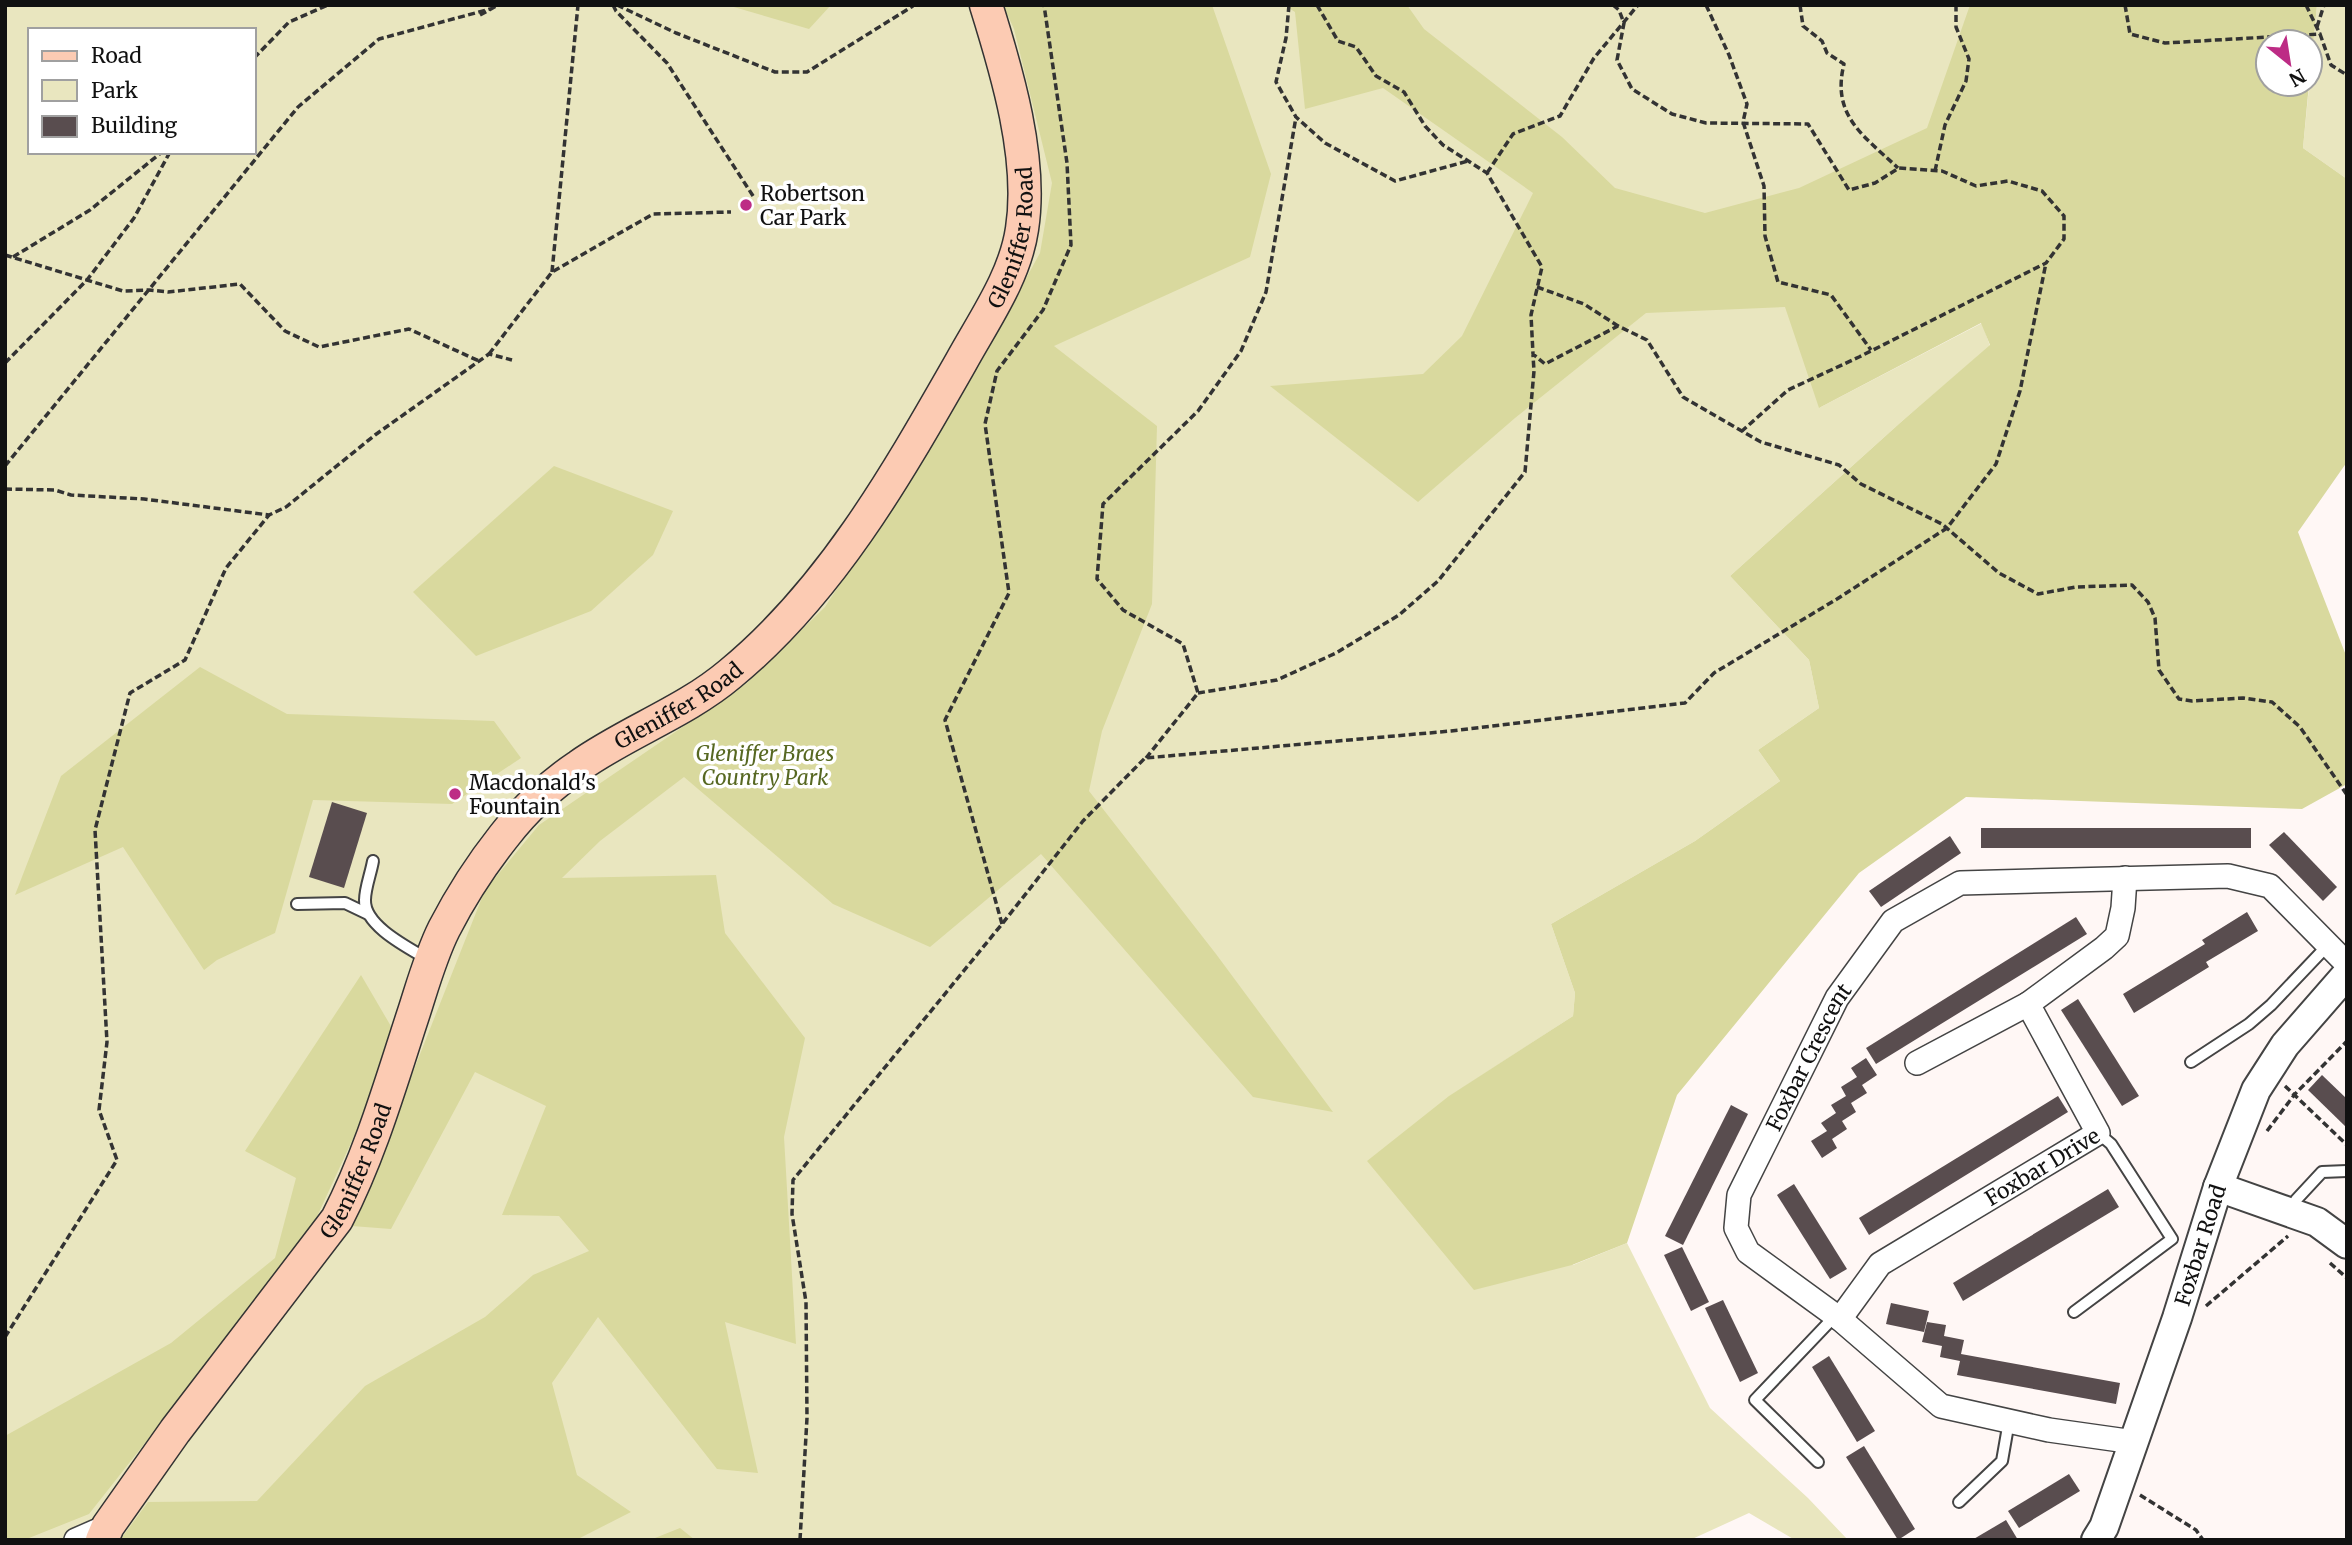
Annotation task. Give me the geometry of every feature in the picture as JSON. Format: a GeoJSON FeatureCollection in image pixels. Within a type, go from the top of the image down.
{"type":"FeatureCollection","features":[{"type":"Feature","properties":{"kind":"main road","name":"Gleniffer Road"},"geometry":{"type":"LineString","coordinates":[[105,1533],[175,1431],[337,1219],[357,1181],[376,1130],[443,931],[472,878],[506,832],[542,796],[578,766],[691,702],[729,676],[766,641],[822,580],[868,518],[950,381],[1010,272],[1022,234],[1026,203],[1018,130],[986,5]]}},
{"type":"Feature","properties":{"kind":"street","name":"Foxbar Crescent"},"geometry":{"type":"LineString","coordinates":[[2134,1443],[2049,1430],[1941,1406],[1838,1317],[1748,1252],[1736,1228],[1739,1195],[1837,998],[1893,921],[1960,883],[2228,876],[2270,886],[2347,964]]}},
{"type":"Feature","properties":{"kind":"street"},"geometry":{"type":"LineString","coordinates":[[1917,1062],[2028,1004],[2104,948],[2117,936],[2123,908],[2124,878]]}},
{"type":"Feature","properties":{"kind":"street","name":"Foxbar Road"},"geometry":{"type":"LineString","coordinates":[[2096,1540],[2104,1528],[2120,1483],[2177,1318],[2218,1187],[2256,1090],[2293,1034],[2347,974]]}},
{"type":"Feature","properties":{"kind":"street","name":"Foxbar Drive"},"geometry":{"type":"LineString","coordinates":[[1838,1317],[1880,1264],[2098,1133],[2028,1004]]}},
{"type":"Feature","properties":{"kind":"street"},"geometry":{"type":"LineString","coordinates":[[2218,1187],[2304,1217],[2347,1244]]}},
{"type":"Feature","properties":{"kind":"street"},"geometry":{"type":"LineString","coordinates":[[76,1540],[105,1533]]}},
{"type":"Feature","properties":{"kind":"lane"},"geometry":{"type":"LineString","coordinates":[[373,861],[365,901],[368,914],[375,924],[431,962]]}},
{"type":"Feature","properties":{"kind":"lane"},"geometry":{"type":"LineString","coordinates":[[297,904],[345,903],[368,914]]}},
{"type":"Feature","properties":{"kind":"lane"},"geometry":{"type":"LineString","coordinates":[[2191,1062],[2249,1024],[2271,1005],[2328,945]]}},
{"type":"Feature","properties":{"kind":"lane"},"geometry":{"type":"LineString","coordinates":[[2074,1312],[2172,1239],[2111,1144],[2098,1133]]}},
{"type":"Feature","properties":{"kind":"lane"},"geometry":{"type":"LineString","coordinates":[[2304,1217],[2296,1200],[2322,1172],[2347,1171]]}},
{"type":"Feature","properties":{"kind":"lane"},"geometry":{"type":"LineString","coordinates":[[1818,1462],[1755,1400],[1838,1317]]}},
{"type":"Feature","properties":{"kind":"lane"},"geometry":{"type":"LineString","coordinates":[[1959,1502],[2002,1461],[2009,1421]]}},
{"type":"Feature","properties":{"kind":"path"},"geometry":{"type":"LineString","coordinates":[[256,56],[289,22],[328,5]]}},
{"type":"Feature","properties":{"kind":"path"},"geometry":{"type":"LineString","coordinates":[[480,15],[498,5]]}},
{"type":"Feature","properties":{"kind":"path"},"geometry":{"type":"LineString","coordinates":[[552,272],[578,5]]}},
{"type":"Feature","properties":{"kind":"path"},"geometry":{"type":"LineString","coordinates":[[615,5],[676,33],[775,72],[807,72],[913,6]]}},
{"type":"Feature","properties":{"kind":"path"},"geometry":{"type":"LineString","coordinates":[[615,5],[616,11],[667,63],[755,199]]}},
{"type":"Feature","properties":{"kind":"path"},"geometry":{"type":"LineString","coordinates":[[1002,924],[945,720],[1009,593],[985,424],[997,371],[1043,310],[1071,246],[1067,163],[1044,5]]}},
{"type":"Feature","properties":{"kind":"path"},"geometry":{"type":"LineString","coordinates":[[1289,5],[1286,38],[1276,82],[1296,117],[1325,142],[1395,181],[1468,161]]}},
{"type":"Feature","properties":{"kind":"path"},"geometry":{"type":"LineString","coordinates":[[800,1540],[807,1418],[806,1301],[792,1214],[793,1180],[1083,821],[1145,758],[1198,693],[1277,680],[1336,653],[1399,615],[1438,581],[1525,472],[1534,371],[1531,315],[1542,267],[1487,173],[1443,145],[1425,127],[1404,92],[1376,76],[1356,47],[1338,41],[1317,5]]}},
{"type":"Feature","properties":{"kind":"path"},"geometry":{"type":"LineString","coordinates":[[1145,758],[1451,731],[1685,703],[1714,673],[1947,528],[1996,464],[2020,391],[2046,263],[2064,239],[2064,216],[2042,191],[2008,181],[1976,186],[1942,171],[1899,168],[1875,183],[1849,190],[1808,124],[1706,123],[1672,114],[1632,89],[1617,60],[1624,23],[1619,10],[1613,5]]}},
{"type":"Feature","properties":{"kind":"path"},"geometry":{"type":"LineString","coordinates":[[1487,173],[1513,134],[1560,116],[1594,58],[1638,5]]}},
{"type":"Feature","properties":{"kind":"path"},"geometry":{"type":"LineString","coordinates":[[1706,5],[1729,55],[1747,104],[1743,122],[1764,186],[1765,236],[1778,282],[1831,295],[1872,351]]}},
{"type":"Feature","properties":{"kind":"path"},"geometry":{"type":"LineString","coordinates":[[1800,5],[1803,26],[1822,41],[1827,53],[1844,64],[1840,79],[1844,112],[1866,138],[1899,168]]}},
{"type":"Feature","properties":{"kind":"path"},"geometry":{"type":"LineString","coordinates":[[1936,171],[1945,125],[1966,81],[1969,59],[1956,27],[1956,5]]}},
{"type":"Feature","properties":{"kind":"path"},"geometry":{"type":"LineString","coordinates":[[2125,5],[2130,34],[2165,43],[2254,38]]}},
{"type":"Feature","properties":{"kind":"path"},"geometry":{"type":"LineString","coordinates":[[2306,5],[2317,27]]}},
{"type":"Feature","properties":{"kind":"path"},"geometry":{"type":"LineString","coordinates":[[2317,27],[2324,5]]}},
{"type":"Feature","properties":{"kind":"path"},"geometry":{"type":"LineString","coordinates":[[5,466],[298,107],[379,39],[490,9]]}},
{"type":"Feature","properties":{"kind":"path"},"geometry":{"type":"LineString","coordinates":[[2324,45],[2331,65],[2347,75]]}},
{"type":"Feature","properties":{"kind":"path"},"geometry":{"type":"LineString","coordinates":[[1198,693],[1183,644],[1123,610],[1097,579],[1103,504],[1198,411],[1241,351],[1266,292],[1296,117]]}},
{"type":"Feature","properties":{"kind":"path"},"geometry":{"type":"LineString","coordinates":[[13,257],[90,210],[160,154]]}},
{"type":"Feature","properties":{"kind":"path"},"geometry":{"type":"LineString","coordinates":[[5,363],[87,280],[134,218],[169,154]]}},
{"type":"Feature","properties":{"kind":"path"},"geometry":{"type":"LineString","coordinates":[[5,1337],[117,1160],[99,1110],[107,1042],[95,830],[130,694],[185,660],[226,568],[269,515],[286,507],[375,436],[489,355],[552,272],[653,214],[731,212]]}},
{"type":"Feature","properties":{"kind":"path"},"geometry":{"type":"LineString","coordinates":[[5,255],[123,291],[168,292],[240,284],[285,331],[319,347],[409,329],[480,361]]}},
{"type":"Feature","properties":{"kind":"path"},"geometry":{"type":"LineString","coordinates":[[1742,430],[1788,390],[1872,351],[2046,263]]}},
{"type":"Feature","properties":{"kind":"path"},"geometry":{"type":"LineString","coordinates":[[1537,287],[1584,304],[1618,326],[1647,340],[1683,397],[1761,442],[1839,465],[1861,484],[1947,528],[1999,573],[2039,594],[2076,587],[2132,585],[2148,602],[2155,618],[2159,670],[2179,699],[2192,701],[2243,698],[2272,702],[2300,727],[2347,795]]}},
{"type":"Feature","properties":{"kind":"path"},"geometry":{"type":"LineString","coordinates":[[1532,354],[1545,364],[1618,326]]}},
{"type":"Feature","properties":{"kind":"path"},"geometry":{"type":"LineString","coordinates":[[489,355],[512,359]]}},
{"type":"Feature","properties":{"kind":"path"},"geometry":{"type":"LineString","coordinates":[[5,489],[55,490],[71,495],[144,499],[269,515]]}},
{"type":"Feature","properties":{"kind":"path"},"geometry":{"type":"LineString","coordinates":[[2267,1131],[2295,1094],[2347,1041]]}},
{"type":"Feature","properties":{"kind":"path"},"geometry":{"type":"LineString","coordinates":[[2268,1070],[2347,1145]]}},
{"type":"Feature","properties":{"kind":"path"},"geometry":{"type":"LineString","coordinates":[[2177,1318],[2192,1319],[2304,1217]]}},
{"type":"Feature","properties":{"kind":"path"},"geometry":{"type":"LineString","coordinates":[[2120,1483],[2196,1530],[2203,1540]]}},
{"type":"Feature","properties":{"kind":"green space","name":"Gleniffer Braes Country Park"},"geometry":{"type":"Polygon","coordinates":[[[5,5],[2271,5],[1819,408],[1982,323],[1990,346],[1730,576],[1809,660],[1819,708],[1758,750],[1780,781],[1695,841],[1551,924],[1575,993],[1573,1016],[1450,1096],[1573,1265],[1627,1243],[1710,1408],[1808,1498],[1848,1540],[1795,1540],[1749,1513],[1690,1540],[5,1540],[5,5]]]}},
{"type":"Feature","properties":{"kind":"green space"},"geometry":{"type":"Polygon","coordinates":[[[727,5],[831,5],[809,29],[727,5]]]}},
{"type":"Feature","properties":{"kind":"green space"},"geometry":{"type":"Polygon","coordinates":[[[1003,5],[1212,5],[1271,174],[1250,257],[1054,346],[1157,426],[1152,604],[1102,731],[1089,791],[1216,954],[1333,1112],[1253,1097],[1041,854],[930,947],[833,904],[684,777],[600,841],[562,878],[716,875],[725,933],[805,1038],[784,1137],[796,1344],[725,1322],[758,1473],[717,1469],[598,1317],[552,1383],[577,1475],[631,1512],[576,1540],[120,1540],[148,1502],[257,1501],[365,1386],[485,1317],[533,1275],[589,1251],[559,1216],[502,1215],[546,1106],[475,1072],[391,1229],[352,1226],[485,890],[539,825],[747,683],[825,607],[954,409],[1040,253],[1052,183],[1014,29],[1003,5]]]}},
{"type":"Feature","properties":{"kind":"green space"},"geometry":{"type":"Polygon","coordinates":[[[1284,5],[1407,5],[1424,29],[1562,137],[1615,188],[1705,213],[1799,188],[1927,128],[1970,5],[2317,5],[2315,28],[2254,28],[2254,98],[2308,98],[2303,148],[2347,179],[2347,462],[2298,532],[2347,658],[2347,784],[2302,809],[1966,797],[1859,873],[1677,1095],[1627,1243],[1572,1265],[1474,1290],[1367,1161],[1449,1096],[1573,1016],[1575,993],[1551,924],[1695,841],[1780,781],[1758,750],[1819,708],[1809,660],[1730,576],[1990,345],[1981,323],[1819,408],[1785,307],[1646,313],[1515,418],[1418,502],[1270,386],[1423,374],[1462,336],[1533,193],[1383,88],[1305,109],[1295,12],[1284,5]]]}},
{"type":"Feature","properties":{"kind":"green space"},"geometry":{"type":"Polygon","coordinates":[[[2317,5],[2347,5],[2347,179],[2303,148],[2308,98],[2324,98],[2324,28],[2315,28],[2317,5]]]}},
{"type":"Feature","properties":{"kind":"green space"},"geometry":{"type":"Polygon","coordinates":[[[554,466],[673,511],[653,555],[591,611],[476,656],[413,592],[554,466]]]}},
{"type":"Feature","properties":{"kind":"green space"},"geometry":{"type":"Polygon","coordinates":[[[200,667],[287,714],[494,721],[521,758],[452,804],[313,800],[275,933],[217,960],[204,970],[123,847],[15,895],[61,776],[200,667]]]}},
{"type":"Feature","properties":{"kind":"green space"},"geometry":{"type":"Polygon","coordinates":[[[361,975],[392,1028],[375,1091],[308,1236],[89,1514],[24,1540],[5,1540],[5,1436],[171,1343],[275,1258],[296,1178],[245,1151],[361,975]]]}},
{"type":"Feature","properties":{"kind":"green space"},"geometry":{"type":"Polygon","coordinates":[[[680,1528],[695,1540],[650,1540],[680,1528]]]}},
{"type":"Feature","properties":{"kind":"building"},"geometry":{"type":"Polygon","coordinates":[[[332,802],[367,813],[344,888],[309,877],[332,802]]]}},
{"type":"Feature","properties":{"kind":"building"},"geometry":{"type":"Polygon","coordinates":[[[1981,828],[2251,828],[2251,848],[1981,848],[1981,828]]]}},
{"type":"Feature","properties":{"kind":"building"},"geometry":{"type":"Polygon","coordinates":[[[2284,832],[2337,887],[2323,901],[2269,845],[2284,832]]]}},
{"type":"Feature","properties":{"kind":"building"},"geometry":{"type":"Polygon","coordinates":[[[1950,836],[1961,853],[1881,907],[1869,891],[1950,836]]]}},
{"type":"Feature","properties":{"kind":"building"},"geometry":{"type":"Polygon","coordinates":[[[2247,912],[2258,931],[2206,962],[2209,967],[2134,1013],[2123,994],[2205,944],[2202,940],[2247,912]]]}},
{"type":"Feature","properties":{"kind":"building"},"geometry":{"type":"Polygon","coordinates":[[[2076,917],[2087,934],[1876,1064],[1866,1048],[2076,917]]]}},
{"type":"Feature","properties":{"kind":"building"},"geometry":{"type":"Polygon","coordinates":[[[2078,999],[2139,1096],[2122,1106],[2061,1010],[2078,999]]]}},
{"type":"Feature","properties":{"kind":"building"},"geometry":{"type":"Polygon","coordinates":[[[1866,1058],[1877,1075],[1862,1085],[1867,1093],[1851,1103],[1856,1112],[1842,1121],[1847,1129],[1832,1139],[1837,1148],[1822,1158],[1811,1141],[1827,1131],[1821,1123],[1836,1113],[1831,1105],[1846,1096],[1841,1087],[1857,1077],[1851,1068],[1866,1058]]]}},
{"type":"Feature","properties":{"kind":"building"},"geometry":{"type":"Polygon","coordinates":[[[2322,1075],[2347,1099],[2347,1128],[2308,1090],[2322,1075]]]}},
{"type":"Feature","properties":{"kind":"building"},"geometry":{"type":"Polygon","coordinates":[[[2058,1096],[2068,1112],[1869,1235],[1859,1218],[2058,1096]]]}},
{"type":"Feature","properties":{"kind":"building"},"geometry":{"type":"Polygon","coordinates":[[[1731,1105],[1748,1114],[1683,1245],[1665,1236],[1731,1105]]]}},
{"type":"Feature","properties":{"kind":"building"},"geometry":{"type":"Polygon","coordinates":[[[1794,1184],[1847,1269],[1830,1279],[1777,1195],[1794,1184]]]}},
{"type":"Feature","properties":{"kind":"building"},"geometry":{"type":"Polygon","coordinates":[[[2108,1189],[2119,1207],[1963,1301],[1953,1283],[2108,1189]]]}},
{"type":"Feature","properties":{"kind":"building"},"geometry":{"type":"Polygon","coordinates":[[[1682,1247],[1709,1302],[1691,1311],[1664,1255],[1682,1247]]]}},
{"type":"Feature","properties":{"kind":"building"},"geometry":{"type":"Polygon","coordinates":[[[1723,1300],[1758,1373],[1740,1382],[1705,1308],[1723,1300]]]}},
{"type":"Feature","properties":{"kind":"building"},"geometry":{"type":"Polygon","coordinates":[[[1891,1303],[1929,1311],[1924,1332],[1886,1324],[1891,1303]]]}},
{"type":"Feature","properties":{"kind":"building"},"geometry":{"type":"Polygon","coordinates":[[[1927,1322],[1946,1325],[1944,1336],[1964,1340],[1961,1354],[2120,1383],[2116,1404],[1957,1375],[1960,1361],[1940,1357],[1942,1346],[1922,1342],[1927,1322]]]}},
{"type":"Feature","properties":{"kind":"building"},"geometry":{"type":"Polygon","coordinates":[[[1829,1356],[1875,1431],[1857,1442],[1812,1367],[1829,1356]]]}},
{"type":"Feature","properties":{"kind":"building"},"geometry":{"type":"Polygon","coordinates":[[[1864,1446],[1915,1529],[1898,1540],[1846,1457],[1864,1446]]]}},
{"type":"Feature","properties":{"kind":"building"},"geometry":{"type":"Polygon","coordinates":[[[2069,1474],[2080,1491],[2019,1528],[2008,1511],[2069,1474]]]}},
{"type":"Feature","properties":{"kind":"building"},"geometry":{"type":"Polygon","coordinates":[[[2006,1520],[2018,1540],[1972,1540],[2006,1520]]]}},
{"type":"Feature","properties":{"kind":"place","name":"Robertson Car Park"},"geometry":{"type":"Point","coordinates":[746,205]}},
{"type":"Feature","properties":{"kind":"place","name":"Macdonald's Fountain"},"geometry":{"type":"Point","coordinates":[455,794]}}]}
